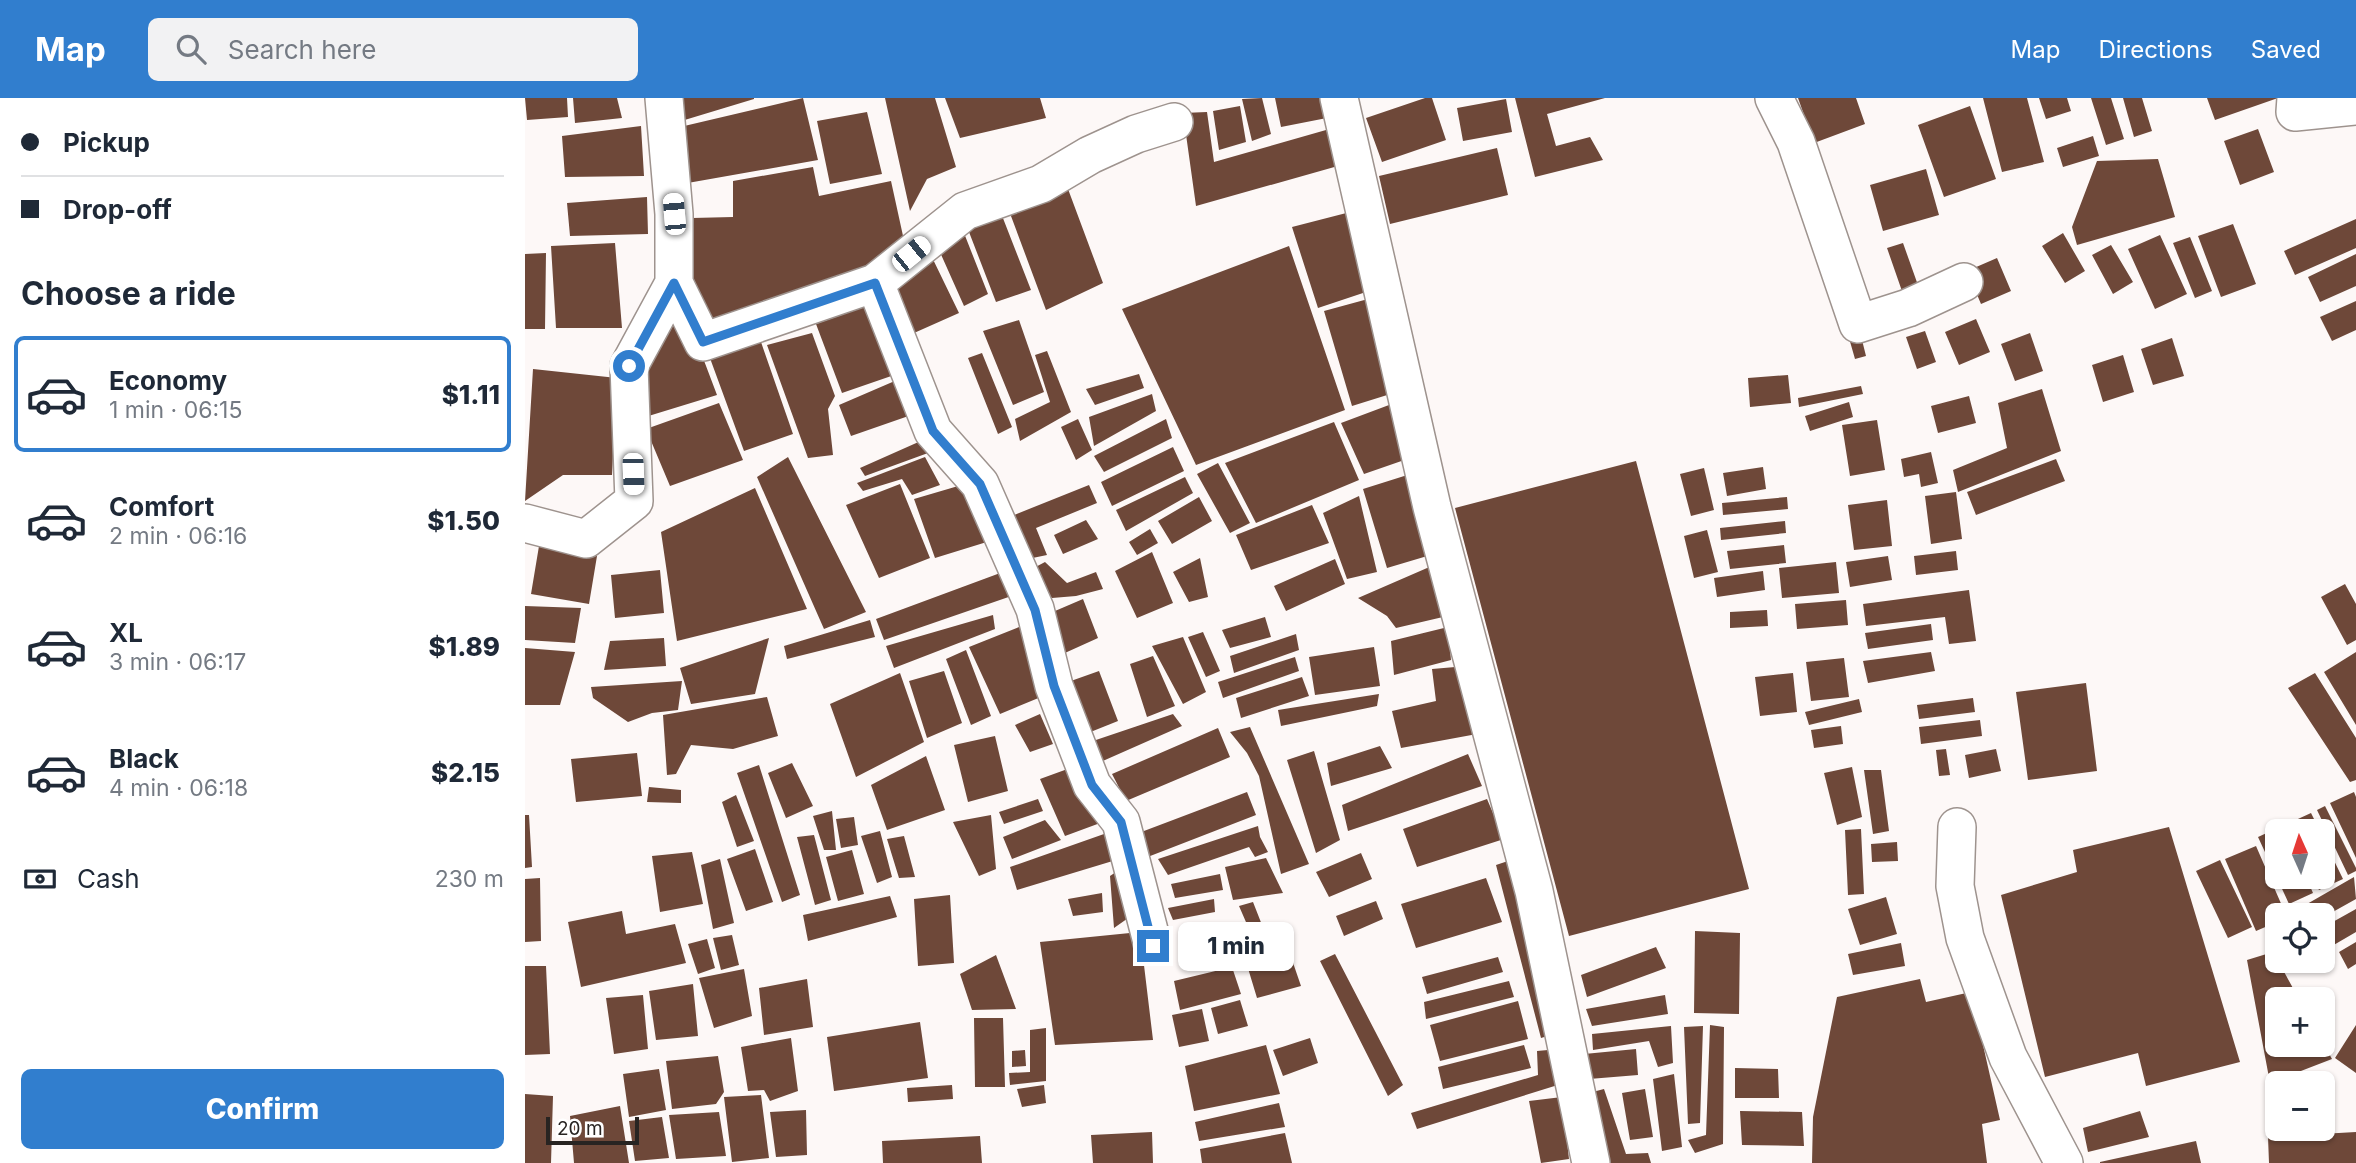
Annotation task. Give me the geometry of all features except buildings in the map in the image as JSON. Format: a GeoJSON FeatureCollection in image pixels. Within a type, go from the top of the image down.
{"type":"FeatureCollection","features":[{"type":"Feature","properties":{"kind":"street"},"geometry":{"type":"LineString","coordinates":[[664,98],[674,214],[674,283],[703,342],[875,283],[965,211],[1041,184],[1090,155],[1136,134],[1174,122]]}},
{"type":"Feature","properties":{"kind":"street"},"geometry":{"type":"LineString","coordinates":[[1339,98],[1431,507],[1534,891],[1591,1163]]}},
{"type":"Feature","properties":{"kind":"street"},"geometry":{"type":"LineString","coordinates":[[1774,98],[1796,142],[1858,324],[1908,307],[1964,282]]}},
{"type":"Feature","properties":{"kind":"street"},"geometry":{"type":"LineString","coordinates":[[2296,98],[2295,112],[2356,106]]}},
{"type":"Feature","properties":{"kind":"street"},"geometry":{"type":"LineString","coordinates":[[525,523],[586,539],[634,501],[629,366],[674,283]]}},
{"type":"Feature","properties":{"kind":"street"},"geometry":{"type":"LineString","coordinates":[[875,283],[933,431],[980,484],[1035,610],[1054,686],[1092,785],[1121,822],[1153,946]]}},
{"type":"Feature","properties":{"kind":"street"},"geometry":{"type":"LineString","coordinates":[[1957,827],[1955,886],[1965,938],[2008,1057],[2064,1163]]}},
{"type":"Feature","properties":{"kind":"route"},"geometry":{"type":"LineString","coordinates":[[629,366],[674,283],[703,342],[875,283],[933,431],[980,484],[1035,610],[1054,686],[1092,785],[1121,822],[1153,946]]}}]}
